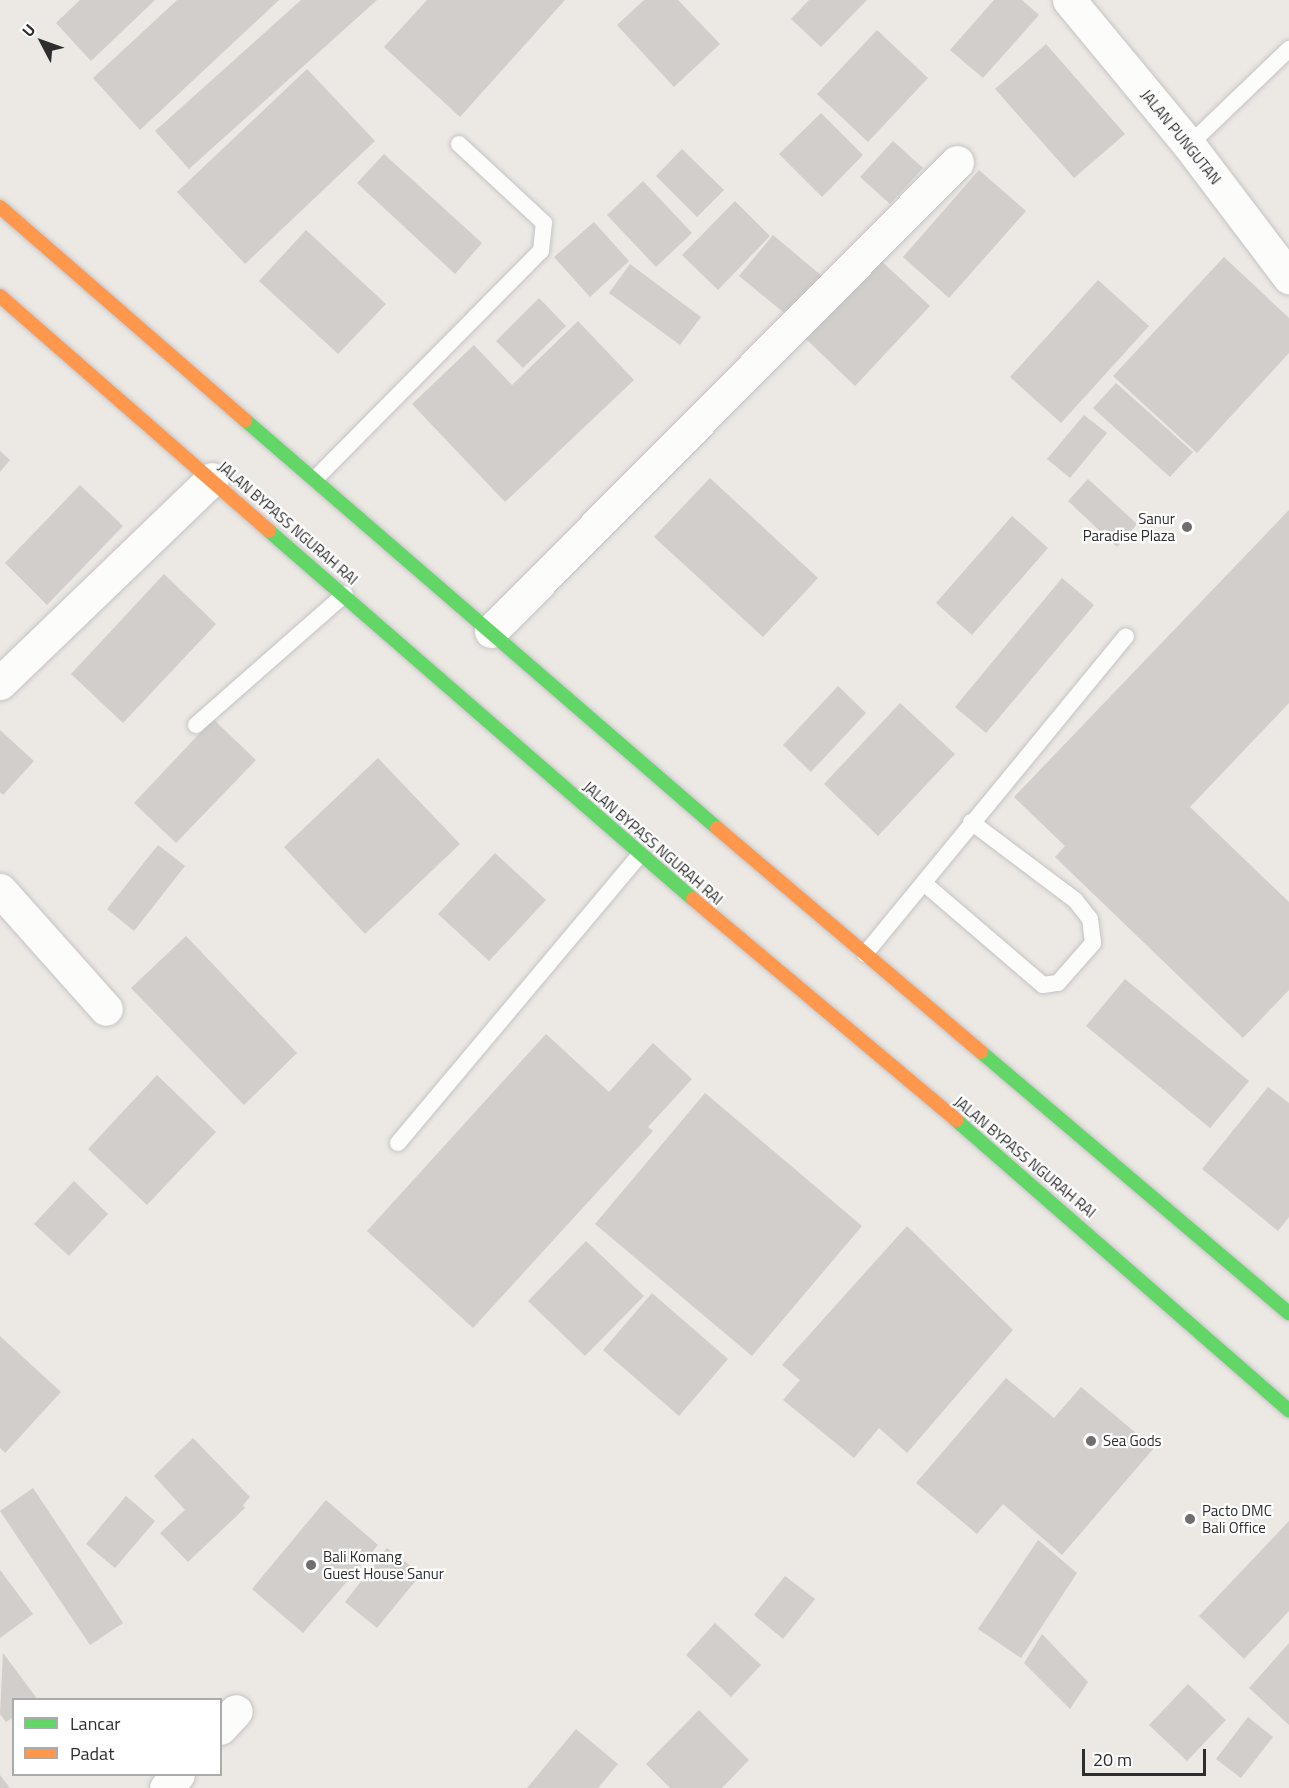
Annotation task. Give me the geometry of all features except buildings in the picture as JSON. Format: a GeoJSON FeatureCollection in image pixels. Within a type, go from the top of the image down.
{"type":"FeatureCollection","features":[{"type":"Feature","properties":{"kind":"highway"},"geometry":{"type":"LineString","coordinates":[[0,207],[865,954],[1015,1077],[1289,1313]]}},
{"type":"Feature","properties":{"kind":"highway","name":"JALAN BYPASS NGURAH RAI"},"geometry":{"type":"LineString","coordinates":[[0,296],[345,594],[640,855],[1017,1171],[1289,1410]]}},
{"type":"Feature","properties":{"kind":"street","name":"JALAN PUNGUTAN"},"geometry":{"type":"LineString","coordinates":[[1069,0],[1189,145],[1289,278]]}},
{"type":"Feature","properties":{"kind":"street"},"geometry":{"type":"LineString","coordinates":[[491,631],[957,162]]}},
{"type":"Feature","properties":{"kind":"street"},"geometry":{"type":"LineString","coordinates":[[0,683],[212,479]]}},
{"type":"Feature","properties":{"kind":"street"},"geometry":{"type":"LineString","coordinates":[[0,890],[106,1009]]}},
{"type":"Feature","properties":{"kind":"street"},"geometry":{"type":"LineString","coordinates":[[166,1788],[176,1776]]}},
{"type":"Feature","properties":{"kind":"lane"},"geometry":{"type":"LineString","coordinates":[[1189,145],[1289,49]]}},
{"type":"Feature","properties":{"kind":"lane"},"geometry":{"type":"LineString","coordinates":[[315,479],[541,251],[545,239],[544,223],[459,144]]}},
{"type":"Feature","properties":{"kind":"lane"},"geometry":{"type":"LineString","coordinates":[[196,725],[345,594]]}},
{"type":"Feature","properties":{"kind":"lane"},"geometry":{"type":"LineString","coordinates":[[865,954],[925,884],[971,822],[1126,636]]}},
{"type":"Feature","properties":{"kind":"lane"},"geometry":{"type":"LineString","coordinates":[[925,884],[1043,985],[1058,983],[1093,944],[1090,919],[1075,900],[971,822]]}},
{"type":"Feature","properties":{"kind":"lane"},"geometry":{"type":"LineString","coordinates":[[398,1143],[640,855]]}},
{"type":"Feature","properties":{"kind":"traffic: fast"},"geometry":{"type":"LineString","coordinates":[[245,420],[717,828]]}},
{"type":"Feature","properties":{"kind":"traffic: fast"},"geometry":{"type":"LineString","coordinates":[[269,531],[693,899]]}},
{"type":"Feature","properties":{"kind":"traffic: fast"},"geometry":{"type":"LineString","coordinates":[[981,1052],[1289,1313]]}},
{"type":"Feature","properties":{"kind":"traffic: fast"},"geometry":{"type":"LineString","coordinates":[[956,1120],[1289,1410]]}},
{"type":"Feature","properties":{"kind":"traffic: slow"},"geometry":{"type":"LineString","coordinates":[[0,207],[245,420]]}},
{"type":"Feature","properties":{"kind":"traffic: slow"},"geometry":{"type":"LineString","coordinates":[[0,296],[269,531]]}},
{"type":"Feature","properties":{"kind":"traffic: slow"},"geometry":{"type":"LineString","coordinates":[[717,828],[981,1052]]}},
{"type":"Feature","properties":{"kind":"traffic: slow"},"geometry":{"type":"LineString","coordinates":[[693,899],[956,1120]]}},
{"type":"Feature","properties":{"kind":"place","name":"Sanur Paradise Plaza"},"geometry":{"type":"Point","coordinates":[1187,527]}},
{"type":"Feature","properties":{"kind":"place","name":"Sea Gods"},"geometry":{"type":"Point","coordinates":[1091,1441]}},
{"type":"Feature","properties":{"kind":"place","name":"Pacto DMC Bali Office"},"geometry":{"type":"Point","coordinates":[1190,1519]}},
{"type":"Feature","properties":{"kind":"place","name":"Bali Komang Guest House Sanur"},"geometry":{"type":"Point","coordinates":[311,1565]}}]}
